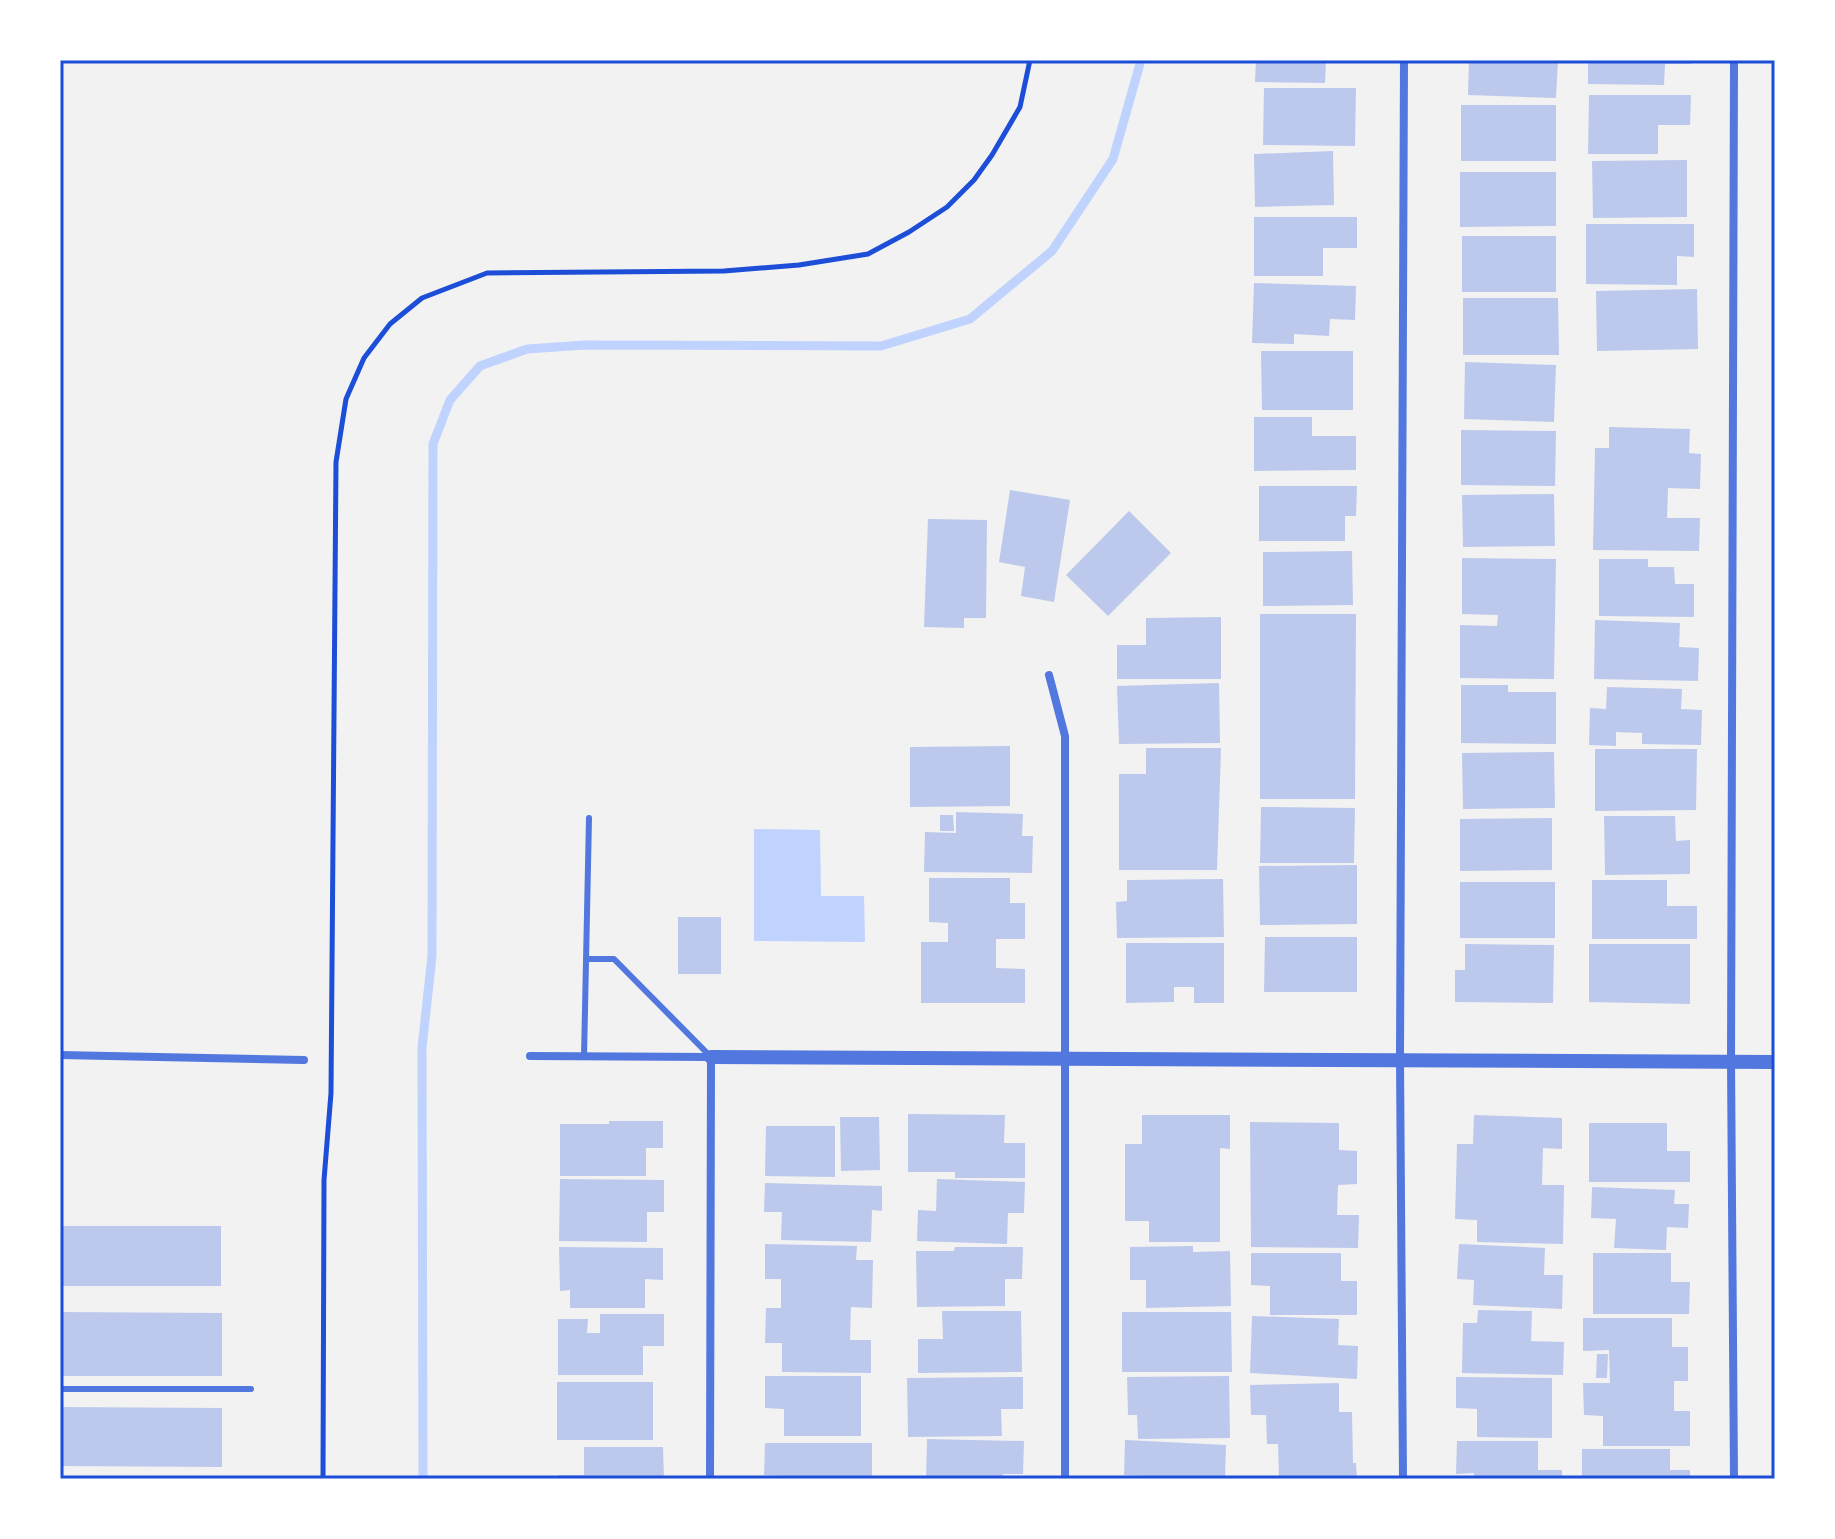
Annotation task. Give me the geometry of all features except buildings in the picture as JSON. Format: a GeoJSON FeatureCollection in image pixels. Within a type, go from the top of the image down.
{"type":"FeatureCollection","features":[{"type":"Feature","properties":{"kind":"street"},"geometry":{"type":"LineString","coordinates":[[1403,1479],[1400,1060],[1404,60]]}},
{"type":"Feature","properties":{"kind":"street"},"geometry":{"type":"LineString","coordinates":[[1734,60],[1731,1061],[1734,1479]]}},
{"type":"Feature","properties":{"kind":"street"},"geometry":{"type":"LineString","coordinates":[[1049,675],[1065,736],[1065,1479]]}},
{"type":"Feature","properties":{"kind":"street"},"geometry":{"type":"LineString","coordinates":[[60,1055],[304,1060]]}},
{"type":"Feature","properties":{"kind":"street"},"geometry":{"type":"LineString","coordinates":[[530,1056],[1775,1062]]}},
{"type":"Feature","properties":{"kind":"street"},"geometry":{"type":"LineString","coordinates":[[710,1479],[711,1057]]}},
{"type":"Feature","properties":{"kind":"lane"},"geometry":{"type":"LineString","coordinates":[[584,1057],[589,818]]}},
{"type":"Feature","properties":{"kind":"lane"},"geometry":{"type":"LineString","coordinates":[[586,959],[614,959],[711,1057]]}},
{"type":"Feature","properties":{"kind":"lane"},"geometry":{"type":"LineString","coordinates":[[60,1389],[251,1389]]}},
{"type":"Feature","properties":{"kind":"path"},"geometry":{"type":"LineString","coordinates":[[323,1479],[324,1180],[331,1093],[336,462],[346,399],[364,358],[390,324],[422,298],[487,273],[724,271],[799,265],[868,254],[947,207],[974,180],[1020,107],[1030,60]]}},
{"type":"Feature","properties":{"kind":"water"},"geometry":{"type":"Polygon","coordinates":[[[754,829],[820,830],[821,896],[864,896],[865,942],[754,941],[754,829]]]}},
{"type":"Feature","properties":{"kind":"waterway"},"geometry":{"type":"LineString","coordinates":[[423,1479],[422,1048],[432,956],[433,444],[450,400],[480,366],[527,349],[585,345],[881,346],[970,319],[1052,251],[1113,159],[1141,60]]}}]}
